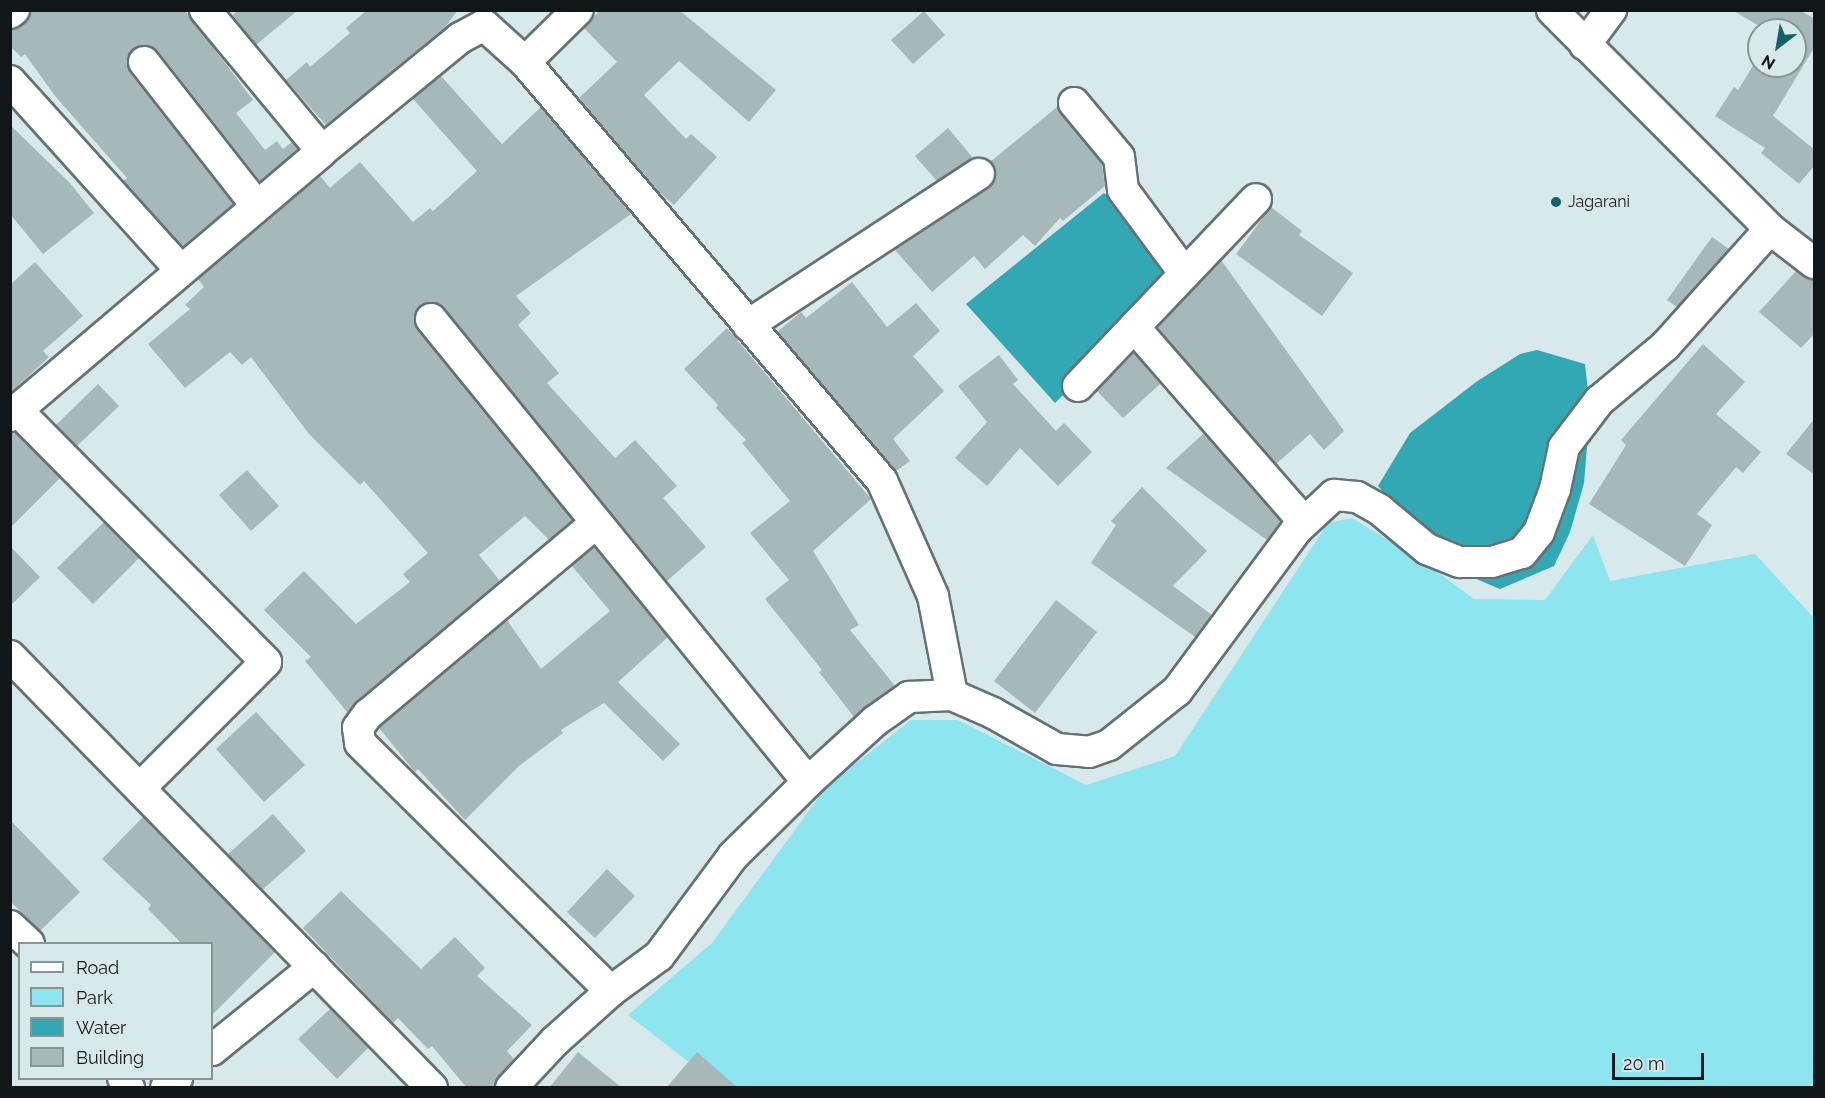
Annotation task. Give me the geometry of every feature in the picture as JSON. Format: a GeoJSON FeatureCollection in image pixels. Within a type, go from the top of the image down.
{"type":"FeatureCollection","features":[{"type":"Feature","properties":{"kind":"street"},"geometry":{"type":"LineString","coordinates":[[525,62],[578,10]]}},
{"type":"Feature","properties":{"kind":"street"},"geometry":{"type":"LineString","coordinates":[[1552,10],[1770,229],[1815,263]]}},
{"type":"Feature","properties":{"kind":"street"},"geometry":{"type":"LineString","coordinates":[[1585,45],[1611,10]]}},
{"type":"Feature","properties":{"kind":"street"},"geometry":{"type":"LineString","coordinates":[[212,13],[322,151]]}},
{"type":"Feature","properties":{"kind":"street"},"geometry":{"type":"LineString","coordinates":[[140,788],[266,662],[14,413],[256,206],[482,18],[525,62],[882,481],[933,596],[952,695]]}},
{"type":"Feature","properties":{"kind":"street"},"geometry":{"type":"LineString","coordinates":[[144,62],[256,206]]}},
{"type":"Feature","properties":{"kind":"street"},"geometry":{"type":"LineString","coordinates":[[10,81],[181,270]]}},
{"type":"Feature","properties":{"kind":"street"},"geometry":{"type":"LineString","coordinates":[[1074,103],[1119,157],[1123,190],[1185,274]]}},
{"type":"Feature","properties":{"kind":"street"},"geometry":{"type":"LineString","coordinates":[[748,325],[979,174]]}},
{"type":"Feature","properties":{"kind":"street"},"geometry":{"type":"LineString","coordinates":[[1078,386],[1256,199]]}},
{"type":"Feature","properties":{"kind":"street"},"geometry":{"type":"LineString","coordinates":[[511,1088],[555,1041],[611,991],[659,956],[733,856],[808,782],[875,721],[909,697],[952,695],[993,712],[1057,749],[1089,752],[1109,745],[1177,691],[1304,522],[1334,495],[1357,497],[1380,510],[1427,549],[1461,562],[1492,562],[1522,553],[1539,532],[1555,489],[1564,447],[1599,401],[1665,346],[1770,229]]}},
{"type":"Feature","properties":{"kind":"street"},"geometry":{"type":"LineString","coordinates":[[431,319],[808,782]]}},
{"type":"Feature","properties":{"kind":"street"},"geometry":{"type":"LineString","coordinates":[[1134,327],[1304,522]]}},
{"type":"Feature","properties":{"kind":"street"},"geometry":{"type":"LineString","coordinates":[[596,523],[368,714],[358,728],[360,743],[611,991]]}},
{"type":"Feature","properties":{"kind":"street"},"geometry":{"type":"LineString","coordinates":[[10,656],[432,1088]]}},
{"type":"Feature","properties":{"kind":"street"},"geometry":{"type":"LineString","coordinates":[[10,926],[27,942]]}},
{"type":"Feature","properties":{"kind":"street"},"geometry":{"type":"LineString","coordinates":[[213,1049],[314,967]]}},
{"type":"Feature","properties":{"kind":"green space"},"geometry":{"type":"Polygon","coordinates":[[[1352,518],[1424,562],[1474,599],[1545,600],[1593,535],[1610,581],[1755,554],[1814,618],[1814,1087],[721,1087],[628,1015],[712,943],[827,786],[911,720],[958,720],[1086,785],[1175,756],[1328,523],[1352,518]]]}},
{"type":"Feature","properties":{"kind":"water"},"geometry":{"type":"Polygon","coordinates":[[[1104,193],[1169,246],[1167,279],[1148,311],[1055,403],[966,304],[1104,193]]]}},
{"type":"Feature","properties":{"kind":"water"},"geometry":{"type":"Polygon","coordinates":[[[1537,350],[1585,364],[1590,410],[1584,483],[1570,532],[1554,566],[1500,589],[1448,567],[1378,486],[1410,433],[1476,382],[1520,354],[1537,350]]]}},
{"type":"Feature","properties":{"kind":"building"},"geometry":{"type":"Polygon","coordinates":[[[31,10],[185,10],[253,100],[236,113],[265,150],[277,141],[283,149],[292,142],[298,149],[260,181],[158,51],[142,45],[133,49],[127,64],[130,73],[233,204],[183,246],[123,181],[127,178],[55,96],[25,54],[21,57],[10,46],[10,30],[24,24],[31,10]]]}},
{"type":"Feature","properties":{"kind":"building"},"geometry":{"type":"Polygon","coordinates":[[[238,10],[298,10],[256,45],[232,16],[238,10]]]}},
{"type":"Feature","properties":{"kind":"building"},"geometry":{"type":"Polygon","coordinates":[[[367,10],[458,10],[443,30],[326,125],[286,80],[307,62],[310,67],[350,33],[346,28],[367,10]]]}},
{"type":"Feature","properties":{"kind":"building"},"geometry":{"type":"Polygon","coordinates":[[[600,10],[679,10],[776,90],[749,122],[679,61],[644,95],[686,139],[691,134],[717,157],[674,205],[660,193],[579,98],[617,62],[584,28],[600,10]]]}},
{"type":"Feature","properties":{"kind":"building"},"geometry":{"type":"Polygon","coordinates":[[[1732,10],[1799,10],[1815,19],[1815,46],[1807,59],[1807,18],[1747,19],[1732,10]]]}},
{"type":"Feature","properties":{"kind":"building"},"geometry":{"type":"Polygon","coordinates":[[[924,11],[945,35],[913,64],[891,40],[924,11]]]}},
{"type":"Feature","properties":{"kind":"building"},"geometry":{"type":"Polygon","coordinates":[[[1747,75],[1747,78],[1796,78],[1773,116],[1815,150],[1815,165],[1799,184],[1761,153],[1765,148],[1715,116],[1734,87],[1738,90],[1747,75]]]}},
{"type":"Feature","properties":{"kind":"building"},"geometry":{"type":"Polygon","coordinates":[[[441,76],[502,144],[541,107],[631,214],[516,296],[531,313],[518,325],[559,373],[547,383],[615,458],[635,440],[677,486],[663,498],[706,547],[667,581],[444,308],[437,303],[421,305],[415,313],[418,330],[573,520],[549,540],[525,516],[479,555],[500,581],[357,701],[348,713],[305,661],[311,657],[264,610],[304,571],[356,624],[410,582],[403,574],[428,553],[364,481],[360,485],[309,434],[251,357],[242,365],[230,352],[185,388],[148,344],[190,309],[185,305],[204,287],[198,279],[320,176],[330,188],[360,162],[413,222],[430,208],[433,211],[477,171],[413,99],[441,76]]]}},
{"type":"Feature","properties":{"kind":"building"},"geometry":{"type":"Polygon","coordinates":[[[1057,107],[1102,164],[1105,186],[1063,221],[1060,218],[1035,246],[1023,235],[985,269],[974,256],[932,292],[895,250],[989,188],[996,174],[990,162],[1057,107]]]}},
{"type":"Feature","properties":{"kind":"building"},"geometry":{"type":"Polygon","coordinates":[[[10,125],[69,182],[94,213],[43,254],[10,214],[10,125]]]}},
{"type":"Feature","properties":{"kind":"building"},"geometry":{"type":"Polygon","coordinates":[[[948,128],[973,158],[937,181],[915,156],[948,128]]]}},
{"type":"Feature","properties":{"kind":"building"},"geometry":{"type":"Polygon","coordinates":[[[1271,207],[1302,231],[1299,235],[1353,273],[1322,316],[1236,254],[1271,207]]]}},
{"type":"Feature","properties":{"kind":"building"},"geometry":{"type":"Polygon","coordinates":[[[1712,237],[1729,249],[1677,307],[1667,300],[1712,237]]]}},
{"type":"Feature","properties":{"kind":"building"},"geometry":{"type":"Polygon","coordinates":[[[1221,260],[1344,431],[1324,450],[1310,434],[1276,464],[1157,328],[1221,260]]]}},
{"type":"Feature","properties":{"kind":"building"},"geometry":{"type":"Polygon","coordinates":[[[35,262],[83,316],[43,351],[49,357],[10,393],[10,285],[35,262]]]}},
{"type":"Feature","properties":{"kind":"building"},"geometry":{"type":"Polygon","coordinates":[[[1796,271],[1815,280],[1815,333],[1801,348],[1759,312],[1796,271]]]}},
{"type":"Feature","properties":{"kind":"building"},"geometry":{"type":"Polygon","coordinates":[[[852,282],[887,327],[916,303],[940,331],[913,356],[944,391],[893,439],[910,461],[896,471],[777,332],[801,312],[806,318],[852,282]]]}},
{"type":"Feature","properties":{"kind":"building"},"geometry":{"type":"Polygon","coordinates":[[[727,328],[871,499],[813,551],[859,625],[850,630],[895,686],[854,717],[819,672],[822,670],[765,599],[789,580],[750,533],[790,501],[742,443],[746,440],[716,408],[718,405],[684,369],[727,328]]]}},
{"type":"Feature","properties":{"kind":"building"},"geometry":{"type":"Polygon","coordinates":[[[1703,344],[1745,382],[1716,414],[1761,452],[1743,473],[1736,467],[1697,514],[1712,525],[1685,566],[1589,504],[1626,445],[1621,440],[1703,344]]]}},
{"type":"Feature","properties":{"kind":"building"},"geometry":{"type":"Polygon","coordinates":[[[1134,353],[1160,384],[1123,418],[1097,391],[1134,353]]]}},
{"type":"Feature","properties":{"kind":"building"},"geometry":{"type":"Polygon","coordinates":[[[999,355],[1018,380],[1013,384],[1056,431],[1064,423],[1092,452],[1058,486],[1020,448],[987,486],[955,458],[987,422],[958,386],[999,355]]]}},
{"type":"Feature","properties":{"kind":"building"},"geometry":{"type":"Polygon","coordinates":[[[98,384],[119,406],[77,446],[56,425],[98,384]]]}},
{"type":"Feature","properties":{"kind":"building"},"geometry":{"type":"Polygon","coordinates":[[[1815,418],[1815,475],[1786,454],[1815,418]]]}},
{"type":"Feature","properties":{"kind":"building"},"geometry":{"type":"Polygon","coordinates":[[[15,432],[60,478],[10,528],[10,433],[15,432]]]}},
{"type":"Feature","properties":{"kind":"building"},"geometry":{"type":"Polygon","coordinates":[[[1204,433],[1281,522],[1267,540],[1166,468],[1204,433]]]}},
{"type":"Feature","properties":{"kind":"building"},"geometry":{"type":"Polygon","coordinates":[[[247,470],[279,506],[251,531],[219,495],[247,470]]]}},
{"type":"Feature","properties":{"kind":"building"},"geometry":{"type":"Polygon","coordinates":[[[1142,487],[1207,551],[1173,586],[1212,615],[1195,637],[1091,563],[1116,525],[1111,521],[1142,487]]]}},
{"type":"Feature","properties":{"kind":"building"},"geometry":{"type":"Polygon","coordinates":[[[104,522],[139,558],[93,604],[57,568],[104,522]]]}},
{"type":"Feature","properties":{"kind":"building"},"geometry":{"type":"Polygon","coordinates":[[[10,546],[40,577],[10,606],[10,546]]]}},
{"type":"Feature","properties":{"kind":"building"},"geometry":{"type":"Polygon","coordinates":[[[594,547],[668,637],[618,682],[680,744],[663,761],[604,703],[561,730],[563,733],[519,766],[465,820],[418,769],[415,772],[379,728],[507,620],[541,669],[610,611],[572,566],[594,547]]]}},
{"type":"Feature","properties":{"kind":"building"},"geometry":{"type":"Polygon","coordinates":[[[1056,600],[1097,632],[1035,713],[994,681],[1056,600]]]}},
{"type":"Feature","properties":{"kind":"building"},"geometry":{"type":"Polygon","coordinates":[[[256,712],[305,765],[264,802],[216,749],[256,712]]]}},
{"type":"Feature","properties":{"kind":"building"},"geometry":{"type":"Polygon","coordinates":[[[273,814],[306,851],[262,890],[228,854],[273,814]]]}},
{"type":"Feature","properties":{"kind":"building"},"geometry":{"type":"Polygon","coordinates":[[[143,817],[275,952],[213,1014],[213,942],[180,942],[148,909],[151,905],[102,859],[143,817]]]}},
{"type":"Feature","properties":{"kind":"building"},"geometry":{"type":"Polygon","coordinates":[[[10,820],[80,892],[40,931],[10,901],[10,820]]]}},
{"type":"Feature","properties":{"kind":"building"},"geometry":{"type":"Polygon","coordinates":[[[607,869],[635,896],[595,938],[567,912],[607,869]]]}},
{"type":"Feature","properties":{"kind":"building"},"geometry":{"type":"Polygon","coordinates":[[[341,891],[421,969],[455,937],[485,968],[477,976],[532,1025],[507,1051],[514,1059],[498,1077],[494,1088],[467,1088],[432,1046],[428,1049],[398,1018],[393,1023],[303,928],[341,891]]]}},
{"type":"Feature","properties":{"kind":"building"},"geometry":{"type":"Polygon","coordinates":[[[330,1009],[368,1048],[337,1079],[298,1039],[330,1009]]]}},
{"type":"Feature","properties":{"kind":"building"},"geometry":{"type":"Polygon","coordinates":[[[578,1052],[622,1088],[549,1088],[578,1052]]]}},
{"type":"Feature","properties":{"kind":"building"},"geometry":{"type":"Polygon","coordinates":[[[697,1052],[738,1088],[666,1088],[697,1052]]]}},
{"type":"Feature","properties":{"kind":"place","name":"Jagarani"},"geometry":{"type":"Point","coordinates":[1556,202]}}]}
